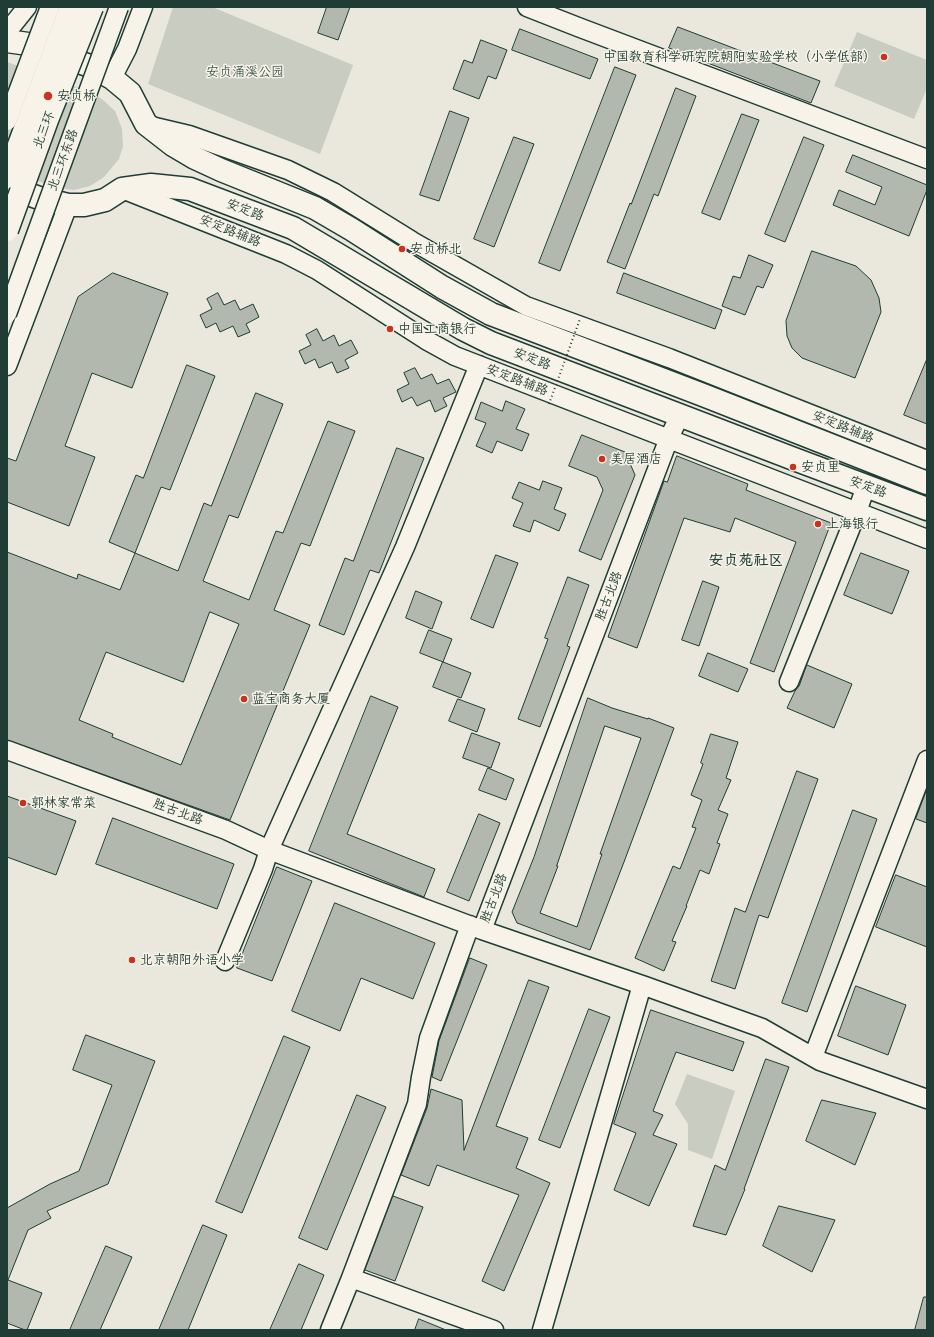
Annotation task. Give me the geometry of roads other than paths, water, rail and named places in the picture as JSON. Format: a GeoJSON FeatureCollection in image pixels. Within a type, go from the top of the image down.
{"type":"FeatureCollection","features":[{"type":"Feature","properties":{"kind":"main road","name":"北三环"},"geometry":{"type":"LineString","coordinates":[[7,176],[71,7]]}},
{"type":"Feature","properties":{"kind":"main road","name":"北三环"},"geometry":{"type":"LineString","coordinates":[[7,230],[47,120],[92,7]]}},
{"type":"Feature","properties":{"kind":"main road"},"geometry":{"type":"LineString","coordinates":[[7,41],[28,44],[90,66],[112,78],[130,93],[146,124]]}},
{"type":"Feature","properties":{"kind":"main road","name":"安定路"},"geometry":{"type":"LineString","coordinates":[[146,124],[167,141],[195,158],[315,208],[442,287],[490,314],[703,395],[927,483]]}},
{"type":"Feature","properties":{"kind":"main road","name":"安定路"},"geometry":{"type":"LineString","coordinates":[[122,189],[151,185],[190,189],[293,228],[463,329],[491,343],[927,509]]}},
{"type":"Feature","properties":{"kind":"main road"},"geometry":{"type":"LineString","coordinates":[[7,186],[39,198],[68,205],[84,205],[105,200],[122,189]]}},
{"type":"Feature","properties":{"kind":"street"},"geometry":{"type":"LineString","coordinates":[[7,32],[27,7]]}},
{"type":"Feature","properties":{"kind":"street"},"geometry":{"type":"LineString","coordinates":[[7,121],[50,7]]}},
{"type":"Feature","properties":{"kind":"street","name":"北三环东路"},"geometry":{"type":"LineString","coordinates":[[7,314],[119,7]]}},
{"type":"Feature","properties":{"kind":"street"},"geometry":{"type":"LineString","coordinates":[[112,78],[127,49],[143,7]]}},
{"type":"Feature","properties":{"kind":"street"},"geometry":{"type":"LineString","coordinates":[[527,7],[927,159]]}},
{"type":"Feature","properties":{"kind":"street","name":"安定路辅路"},"geometry":{"type":"LineString","coordinates":[[146,124],[189,135],[288,170],[333,192],[412,241],[524,305],[669,358],[927,460]]}},
{"type":"Feature","properties":{"kind":"street","name":"安定路辅路"},"geometry":{"type":"LineString","coordinates":[[122,189],[286,254],[317,270],[426,340],[455,356],[927,539]]}},
{"type":"Feature","properties":{"kind":"street"},"geometry":{"type":"LineString","coordinates":[[7,366],[68,205]]}},
{"type":"Feature","properties":{"kind":"street"},"geometry":{"type":"LineString","coordinates":[[669,358],[703,395]]}},
{"type":"Feature","properties":{"kind":"street"},"geometry":{"type":"LineString","coordinates":[[225,961],[270,850],[405,547],[479,365]]}},
{"type":"Feature","properties":{"kind":"street","name":"胜古北路"},"geometry":{"type":"LineString","coordinates":[[7,750],[226,830],[270,850],[476,927],[669,438],[680,415]]}},
{"type":"Feature","properties":{"kind":"street"},"geometry":{"type":"LineString","coordinates":[[790,682],[866,486]]}},
{"type":"Feature","properties":{"kind":"street"},"geometry":{"type":"LineString","coordinates":[[813,1057],[927,760]]}},
{"type":"Feature","properties":{"kind":"street"},"geometry":{"type":"LineString","coordinates":[[330,1330],[417,1104],[429,1038],[476,927],[762,1028],[820,1061],[927,1100]]}},
{"type":"Feature","properties":{"kind":"street"},"geometry":{"type":"LineString","coordinates":[[542,1330],[642,985]]}},
{"type":"Feature","properties":{"kind":"street"},"geometry":{"type":"LineString","coordinates":[[351,1278],[494,1330]]}},
{"type":"Feature","properties":{"kind":"place","name":"中国教育科学研究院朝阳实验学校（小学低部）"},"geometry":{"type":"Point","coordinates":[884,57]}},
{"type":"Feature","properties":{"kind":"place","name":"安贞桥"},"geometry":{"type":"Point","coordinates":[48,96]}},
{"type":"Feature","properties":{"kind":"place","name":"安贞桥北"},"geometry":{"type":"Point","coordinates":[402,249]}},
{"type":"Feature","properties":{"kind":"place","name":"中国工商银行"},"geometry":{"type":"Point","coordinates":[390,329]}},
{"type":"Feature","properties":{"kind":"place","name":"美居酒店"},"geometry":{"type":"Point","coordinates":[602,459]}},
{"type":"Feature","properties":{"kind":"place","name":"安贞里"},"geometry":{"type":"Point","coordinates":[793,467]}},
{"type":"Feature","properties":{"kind":"place","name":"上海银行"},"geometry":{"type":"Point","coordinates":[818,524]}},
{"type":"Feature","properties":{"kind":"place","name":"蓝宝商务大厦"},"geometry":{"type":"Point","coordinates":[244,699]}},
{"type":"Feature","properties":{"kind":"place","name":"郭林家常菜"},"geometry":{"type":"Point","coordinates":[23,803]}},
{"type":"Feature","properties":{"kind":"place","name":"北京朝阳外语小学"},"geometry":{"type":"Point","coordinates":[132,960]}},
{"type":"Feature","properties":{"kind":"district","name":"安贞苑社区"},"geometry":{"type":"Point","coordinates":[746,561]}},
{"type":"Feature","properties":{"kind":"park label","name":"安贞涌溪公园"},"geometry":{"type":"Point","coordinates":[245,72]}}]}
